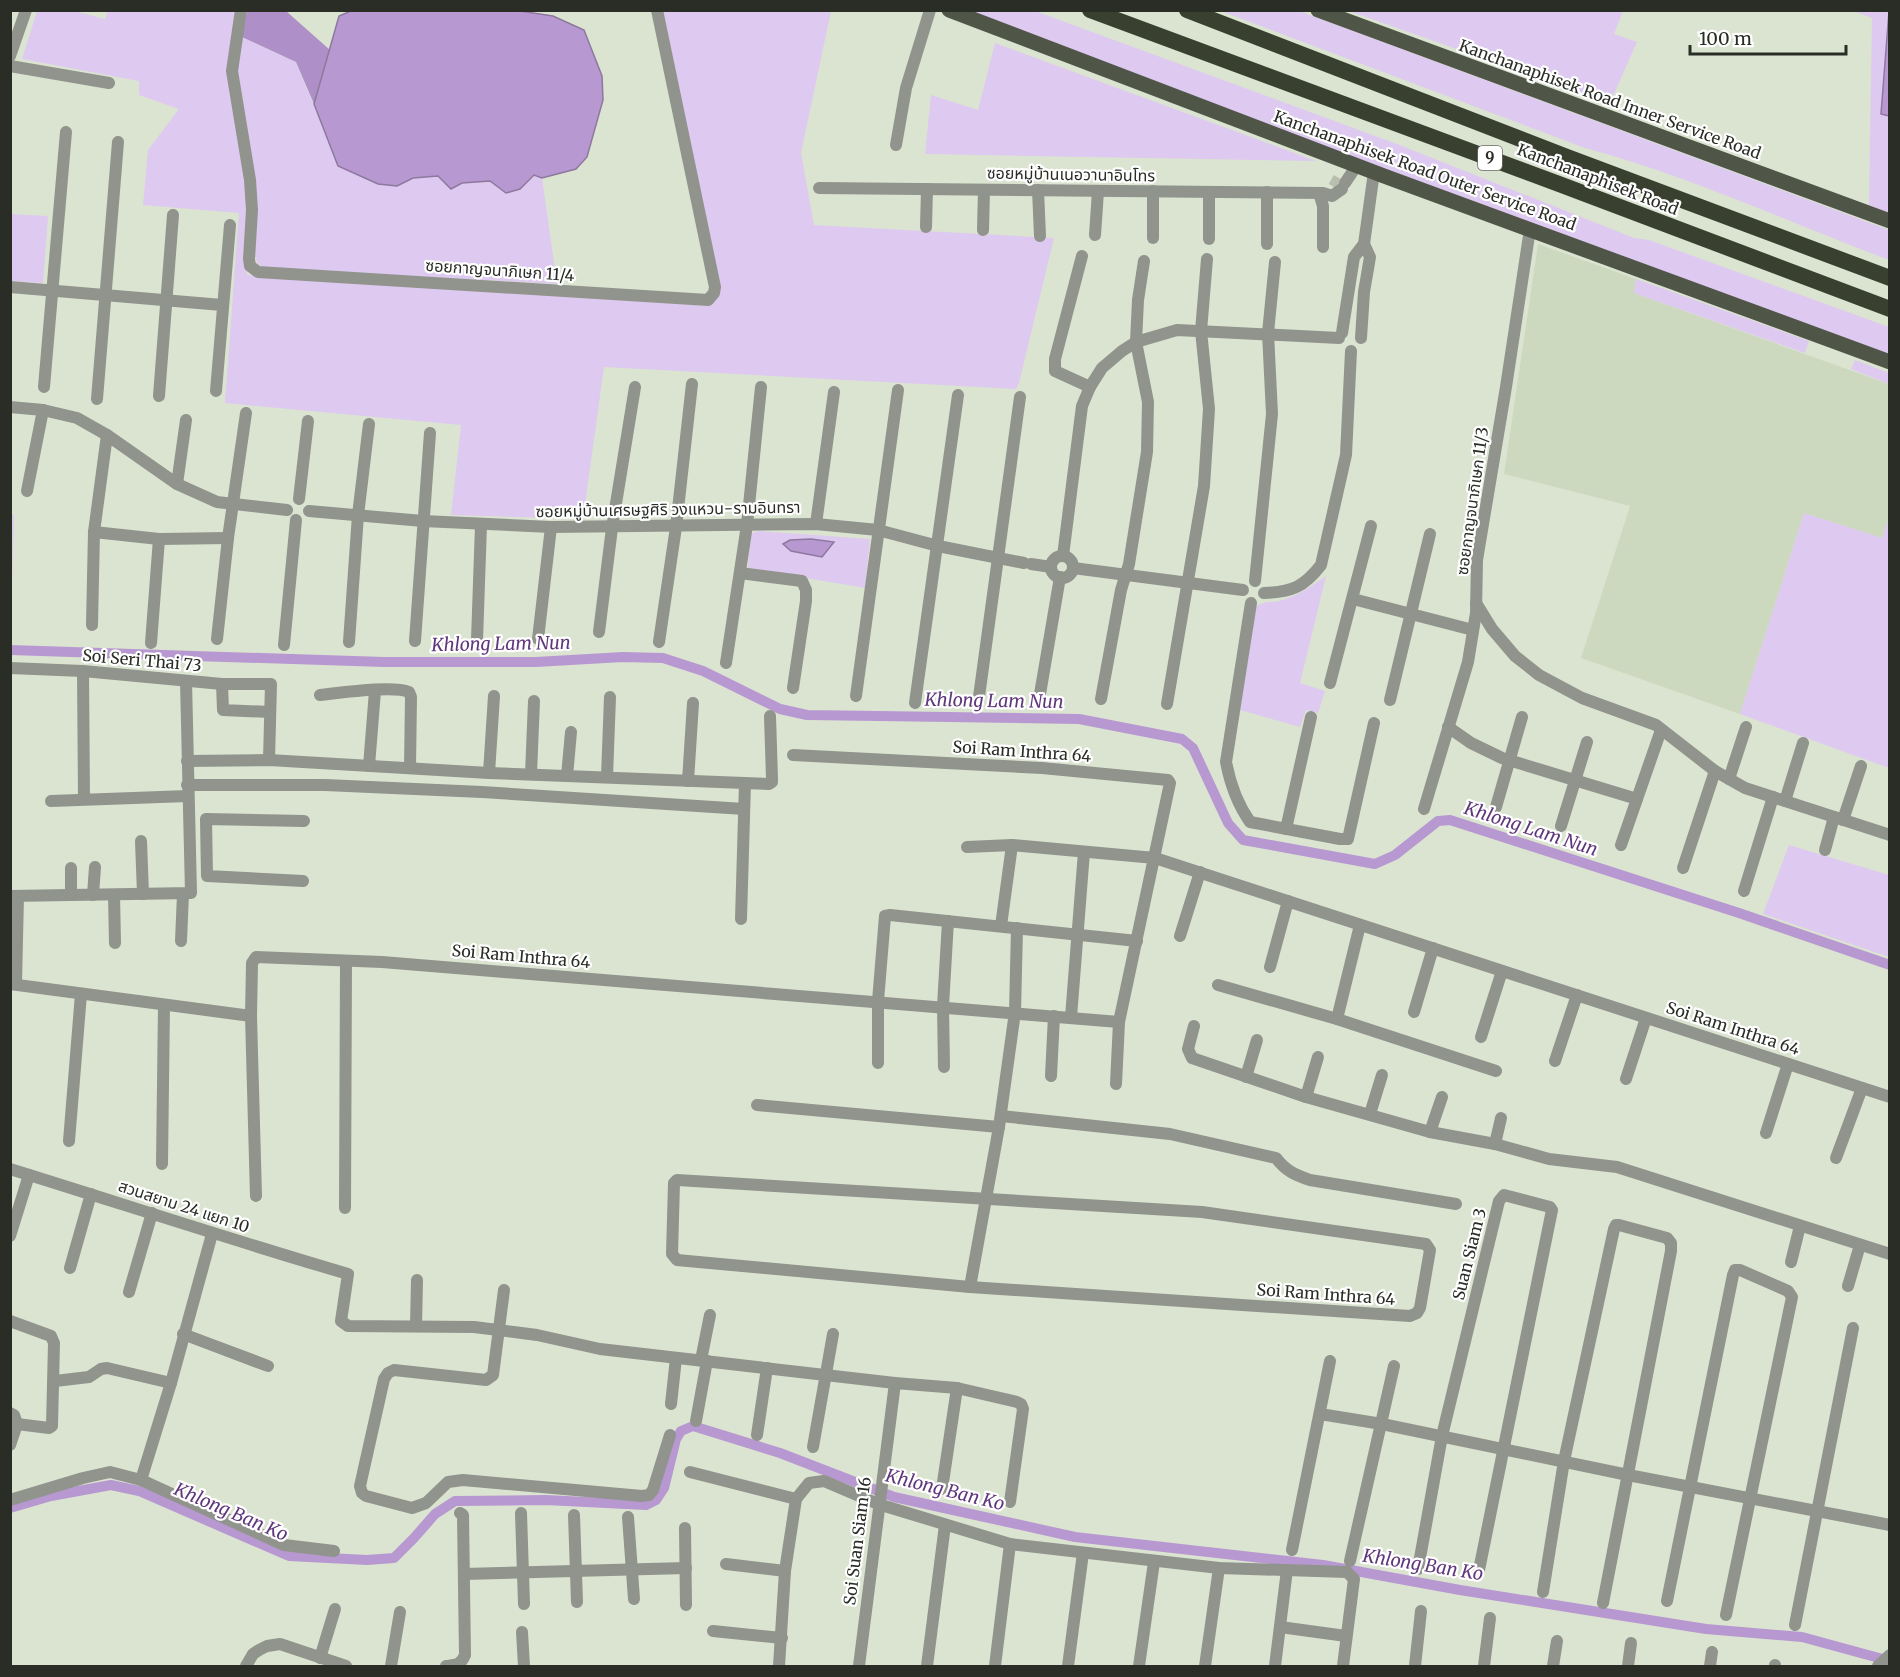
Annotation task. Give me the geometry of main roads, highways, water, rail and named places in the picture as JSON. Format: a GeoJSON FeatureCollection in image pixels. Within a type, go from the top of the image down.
{"type":"FeatureCollection","features":[{"type":"Feature","properties":{"kind":"highway","name":"Kanchanaphisek Road"},"geometry":{"type":"LineString","coordinates":[[1090,10],[1890,309]]}},
{"type":"Feature","properties":{"kind":"highway","name":"Kanchanaphisek Road"},"geometry":{"type":"LineString","coordinates":[[1187,10],[1890,278]]}},
{"type":"Feature","properties":{"kind":"main road","name":"Kanchanaphisek Road Outer Service Road"},"geometry":{"type":"LineString","coordinates":[[949,10],[1374,172],[1890,362]]}},
{"type":"Feature","properties":{"kind":"main road","name":"Kanchanaphisek Road Inner Service Road"},"geometry":{"type":"LineString","coordinates":[[1318,10],[1890,222]]}},
{"type":"Feature","properties":{"kind":"waterway","name":"Khlong Lam Nun"},"geometry":{"type":"LineString","coordinates":[[10,650],[384,662],[536,662],[623,657],[663,658],[703,671],[780,709],[807,715],[1079,719],[1182,739],[1193,748],[1228,823],[1243,840],[1375,864],[1395,855],[1438,821],[1450,820],[1739,913],[1890,965]]}},
{"type":"Feature","properties":{"kind":"waterway","name":"Khlong Ban Ko"},"geometry":{"type":"LineString","coordinates":[[10,1508],[51,1496],[111,1485],[139,1491],[289,1556],[367,1560],[394,1558],[435,1514],[455,1501],[546,1500],[646,1505],[656,1500],[664,1488],[676,1439],[681,1431],[693,1426],[780,1453],[894,1497],[1075,1537],[1323,1565],[1460,1590],[1706,1629],[1802,1637],[1890,1661]]}},
{"type":"Feature","properties":{"kind":"tunnel"},"geometry":{"type":"LineString","coordinates":[[1334,187],[1339,178]]}}]}
